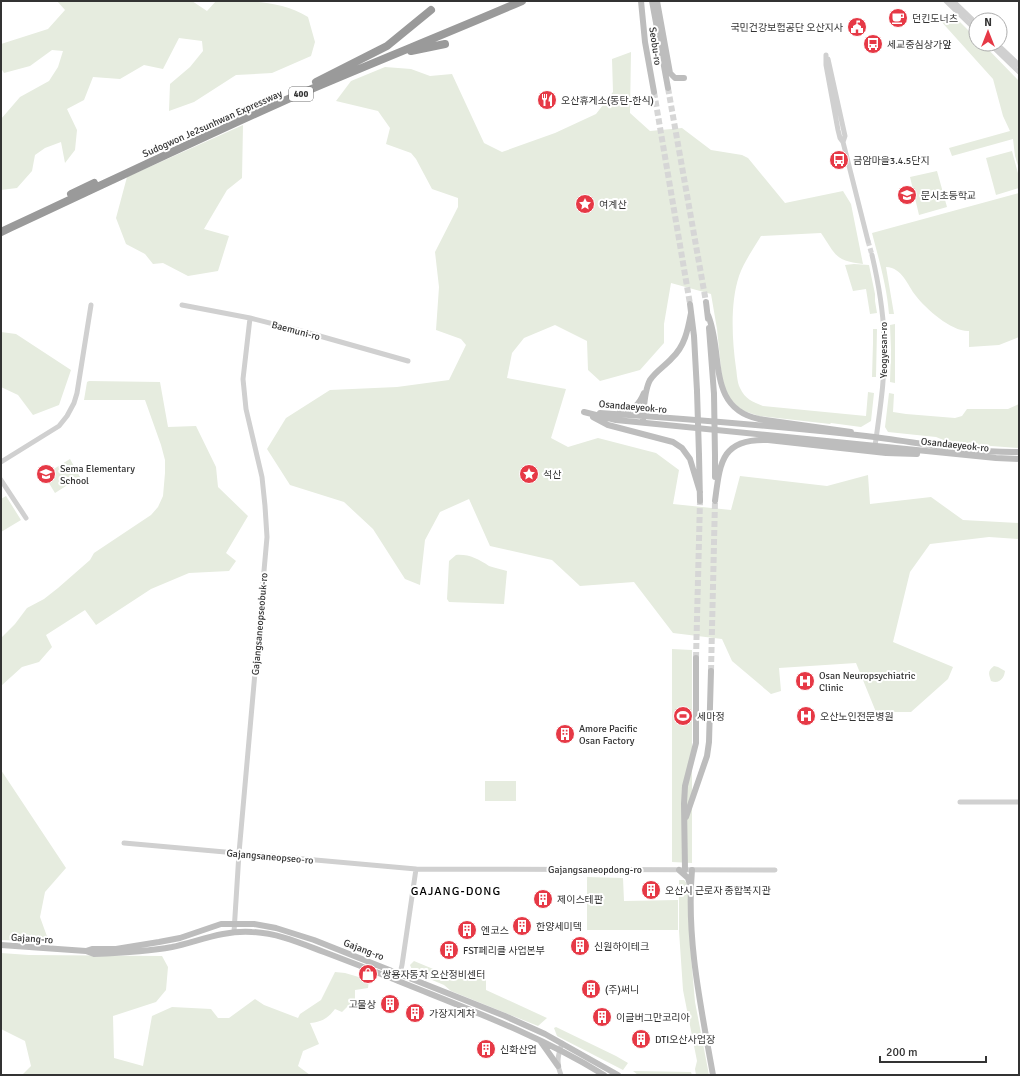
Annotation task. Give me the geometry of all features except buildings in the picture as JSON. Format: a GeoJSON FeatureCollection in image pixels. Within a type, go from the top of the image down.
{"type":"FeatureCollection","features":[{"type":"Feature","properties":{"kind":"highway","name":"Sudogwon Je2sunhwan Expressway"},"geometry":{"type":"LineString","coordinates":[[1,227],[135,169],[318,84],[508,1]]}},
{"type":"Feature","properties":{"kind":"highway","name":"Sudogwon Je2sunhwan Expressway"},"geometry":{"type":"LineString","coordinates":[[318,84],[522,1]]}},
{"type":"Feature","properties":{"kind":"highway"},"geometry":{"type":"LineString","coordinates":[[318,84],[387,46],[431,10]]}},
{"type":"Feature","properties":{"kind":"highway"},"geometry":{"type":"LineString","coordinates":[[318,84],[334,82],[408,52],[445,44]]}},
{"type":"Feature","properties":{"kind":"highway","name":"Sudogwon Je2sunhwan Expressway"},"geometry":{"type":"LineString","coordinates":[[1,232],[72,196]]}},
{"type":"Feature","properties":{"kind":"main road","name":"Seobu-ro"},"geometry":{"type":"LineString","coordinates":[[641,1],[646,48],[654,92]]}},
{"type":"Feature","properties":{"kind":"main road","name":"Seobu-ro"},"geometry":{"type":"LineString","coordinates":[[652,1],[668,88]]}},
{"type":"Feature","properties":{"kind":"main road"},"geometry":{"type":"LineString","coordinates":[[657,1],[670,73],[675,78],[684,78]]}},
{"type":"Feature","properties":{"kind":"main road"},"geometry":{"type":"LineString","coordinates":[[706,302],[714,394],[715,501],[721,462],[726,454],[742,442],[754,440],[886,453],[952,454]]}},
{"type":"Feature","properties":{"kind":"main road"},"geometry":{"type":"LineString","coordinates":[[690,304],[695,343],[698,391],[700,501]]}},
{"type":"Feature","properties":{"kind":"main road"},"geometry":{"type":"LineString","coordinates":[[601,413],[630,410],[638,405],[654,375],[679,351],[686,338],[691,313]]}},
{"type":"Feature","properties":{"kind":"main road"},"geometry":{"type":"LineString","coordinates":[[708,315],[713,331],[721,385],[727,400],[736,409],[750,417],[759,419],[846,430],[866,436]]}},
{"type":"Feature","properties":{"kind":"main road"},"geometry":{"type":"LineString","coordinates":[[643,419],[648,386]]}},
{"type":"Feature","properties":{"kind":"main road"},"geometry":{"type":"LineString","coordinates":[[584,412],[608,425],[673,442],[682,448],[690,458],[700,492]]}},
{"type":"Feature","properties":{"kind":"main road","name":"Osandaeyeok-ro"},"geometry":{"type":"LineString","coordinates":[[584,412],[616,420],[643,419],[768,426],[866,436],[961,449],[1019,452]]}},
{"type":"Feature","properties":{"kind":"main road","name":"Osandaeyeok-ro"},"geometry":{"type":"LineString","coordinates":[[584,412],[875,446],[1019,459]]}},
{"type":"Feature","properties":{"kind":"main road"},"geometry":{"type":"LineString","coordinates":[[691,887],[688,878],[682,870],[685,786],[696,743],[696,658]]}},
{"type":"Feature","properties":{"kind":"main road"},"geometry":{"type":"LineString","coordinates":[[684,835],[687,815],[704,766],[709,742],[711,670]]}},
{"type":"Feature","properties":{"kind":"main road"},"geometry":{"type":"LineString","coordinates":[[692,870],[691,887],[694,955],[713,1075]]}},
{"type":"Feature","properties":{"kind":"main road","name":"Gajang-ro"},"geometry":{"type":"LineString","coordinates":[[86,951],[180,938],[221,924],[254,924],[276,928],[314,940],[505,1016],[545,1034],[618,1075]]}},
{"type":"Feature","properties":{"kind":"main road","name":"Gajang-ro"},"geometry":{"type":"LineString","coordinates":[[1,945],[86,951],[94,954],[142,951],[175,946],[218,934],[234,932],[252,932],[276,935],[398,981],[508,1026],[559,1050],[604,1075]]}},
{"type":"Feature","properties":{"kind":"main road"},"geometry":{"type":"LineString","coordinates":[[540,1041],[558,1066]]}},
{"type":"Feature","properties":{"kind":"street"},"geometry":{"type":"LineString","coordinates":[[946,1],[968,22]]}},
{"type":"Feature","properties":{"kind":"street"},"geometry":{"type":"LineString","coordinates":[[953,1],[968,15]]}},
{"type":"Feature","properties":{"kind":"street"},"geometry":{"type":"LineString","coordinates":[[998,52],[1019,72]]}},
{"type":"Feature","properties":{"kind":"street"},"geometry":{"type":"LineString","coordinates":[[1005,52],[1019,65]]}},
{"type":"Feature","properties":{"kind":"street"},"geometry":{"type":"LineString","coordinates":[[843,142],[845,136],[830,65],[826,55],[826,65],[840,138],[843,142],[868,241]]}},
{"type":"Feature","properties":{"kind":"street","name":"Yeogyesan-ro"},"geometry":{"type":"LineString","coordinates":[[872,254],[879,287],[884,336],[883,384],[875,446]]}},
{"type":"Feature","properties":{"kind":"street"},"geometry":{"type":"LineString","coordinates":[[1,462],[59,426],[68,416],[78,393],[91,305]]}},
{"type":"Feature","properties":{"kind":"street","name":"Baemuni-ro"},"geometry":{"type":"LineString","coordinates":[[182,305],[250,318],[408,361]]}},
{"type":"Feature","properties":{"kind":"street","name":"Gajangsaneopseobuk-ro"},"geometry":{"type":"LineString","coordinates":[[234,932],[238,853],[267,537],[262,477],[246,409],[243,379],[250,318]]}},
{"type":"Feature","properties":{"kind":"street"},"geometry":{"type":"LineString","coordinates":[[1,480],[26,518]]}},
{"type":"Feature","properties":{"kind":"street"},"geometry":{"type":"LineString","coordinates":[[960,802],[1019,802]]}},
{"type":"Feature","properties":{"kind":"street","name":"Gajangsaneopseo-ro"},"geometry":{"type":"LineString","coordinates":[[124,843],[416,869]]}},
{"type":"Feature","properties":{"kind":"street"},"geometry":{"type":"LineString","coordinates":[[398,981],[416,869]]}},
{"type":"Feature","properties":{"kind":"street","name":"Gajangsaneopdong-ro"},"geometry":{"type":"LineString","coordinates":[[416,869],[775,870]]}},
{"type":"Feature","properties":{"kind":"street"},"geometry":{"type":"LineString","coordinates":[[561,1075],[557,1057],[562,1043]]}},
{"type":"Feature","properties":{"kind":"shaded area"},"geometry":{"type":"Polygon","coordinates":[[[57,1],[192,1],[207,11],[216,1],[240,1],[275,4],[298,11],[308,17],[315,42],[311,56],[272,73],[236,75],[194,102],[169,111],[170,84],[190,67],[203,51],[202,41],[179,38],[163,69],[144,65],[120,79],[93,77],[84,100],[67,109],[77,130],[75,150],[65,163],[61,142],[45,148],[35,155],[32,171],[17,188],[1,190],[1,119],[20,97],[49,81],[58,67],[63,51],[52,50],[30,66],[4,73],[1,68],[1,44],[48,29],[65,10],[57,1]]]}},
{"type":"Feature","properties":{"kind":"shaded area"},"geometry":{"type":"Polygon","coordinates":[[[952,14],[968,30],[968,51],[939,19],[952,14]]]}},
{"type":"Feature","properties":{"kind":"shaded area"},"geometry":{"type":"Polygon","coordinates":[[[631,52],[630,113],[650,131],[682,128],[711,150],[742,155],[748,158],[785,203],[843,191],[851,204],[863,264],[841,259],[833,252],[821,233],[761,236],[743,266],[736,287],[733,310],[735,357],[740,388],[750,400],[756,403],[763,406],[866,416],[868,392],[874,393],[871,421],[861,427],[759,416],[744,411],[726,394],[722,378],[717,329],[711,294],[671,283],[664,324],[664,343],[640,370],[600,381],[588,370],[587,341],[555,325],[524,338],[512,353],[507,378],[566,389],[551,438],[568,447],[598,438],[656,453],[679,470],[673,504],[731,510],[740,476],[827,486],[868,475],[870,504],[931,497],[963,520],[1019,523],[1019,539],[989,537],[930,544],[910,572],[893,642],[953,667],[948,679],[911,712],[876,712],[856,663],[779,668],[781,691],[771,694],[732,661],[722,639],[673,633],[634,582],[580,586],[552,560],[490,546],[469,499],[440,512],[425,540],[420,585],[405,579],[373,529],[344,502],[290,485],[267,449],[286,418],[330,390],[397,387],[449,380],[466,345],[461,339],[436,330],[439,287],[435,252],[458,207],[458,198],[432,189],[416,159],[411,153],[386,144],[390,128],[378,111],[336,101],[351,81],[385,67],[411,69],[430,76],[452,74],[484,143],[502,152],[555,133],[596,114],[613,92],[612,59],[631,52]]]}},
{"type":"Feature","properties":{"kind":"shaded area"},"geometry":{"type":"Polygon","coordinates":[[[969,52],[991,52],[1019,81],[1019,169],[1015,156],[1013,139],[952,156],[949,148],[1010,131],[1003,116],[993,79],[969,52]]]}},
{"type":"Feature","properties":{"kind":"shaded area"},"geometry":{"type":"Polygon","coordinates":[[[243,125],[242,178],[227,190],[204,229],[229,236],[218,271],[188,276],[163,263],[153,264],[145,254],[126,244],[116,218],[127,177],[243,125]]]}},
{"type":"Feature","properties":{"kind":"shaded area"},"geometry":{"type":"Polygon","coordinates":[[[1012,151],[1019,177],[1019,188],[996,195],[986,158],[1012,151]]]}},
{"type":"Feature","properties":{"kind":"shaded area"},"geometry":{"type":"Polygon","coordinates":[[[937,171],[947,207],[919,215],[910,177],[937,171]]]}},
{"type":"Feature","properties":{"kind":"shaded area"},"geometry":{"type":"Polygon","coordinates":[[[1019,193],[1019,337],[999,345],[969,347],[969,331],[955,328],[940,319],[920,301],[897,270],[886,267],[894,314],[889,314],[885,284],[872,233],[1019,193]]]}},
{"type":"Feature","properties":{"kind":"shaded area"},"geometry":{"type":"Polygon","coordinates":[[[845,265],[869,265],[877,313],[870,314],[866,289],[853,291],[845,265]]]}},
{"type":"Feature","properties":{"kind":"shaded area"},"geometry":{"type":"Polygon","coordinates":[[[895,324],[895,383],[890,382],[890,325],[895,324]]]}},
{"type":"Feature","properties":{"kind":"shaded area"},"geometry":{"type":"Polygon","coordinates":[[[873,329],[877,329],[876,377],[872,377],[873,329]]]}},
{"type":"Feature","properties":{"kind":"shaded area"},"geometry":{"type":"Polygon","coordinates":[[[1,332],[16,334],[71,370],[59,405],[33,415],[18,395],[1,387],[1,332]]]}},
{"type":"Feature","properties":{"kind":"shaded area"},"geometry":{"type":"Polygon","coordinates":[[[87,382],[160,382],[168,427],[196,426],[216,467],[218,487],[248,516],[226,553],[236,561],[229,571],[189,573],[151,589],[96,625],[85,610],[46,635],[52,647],[39,662],[22,667],[1,686],[1,638],[15,624],[27,608],[44,599],[58,588],[90,560],[94,553],[151,515],[158,507],[163,496],[165,460],[145,400],[84,400],[87,382]]]}},
{"type":"Feature","properties":{"kind":"shaded area"},"geometry":{"type":"Polygon","coordinates":[[[889,393],[894,394],[893,412],[906,414],[955,418],[962,416],[967,409],[1008,409],[1019,404],[1019,448],[951,443],[936,437],[888,432],[885,427],[889,393]]]}},
{"type":"Feature","properties":{"kind":"shaded area"},"geometry":{"type":"Polygon","coordinates":[[[70,459],[80,477],[55,493],[44,475],[70,459]]]}},
{"type":"Feature","properties":{"kind":"shaded area"},"geometry":{"type":"Polygon","coordinates":[[[6,496],[21,520],[1,532],[1,499],[6,496]]]}},
{"type":"Feature","properties":{"kind":"shaded area"},"geometry":{"type":"Polygon","coordinates":[[[456,555],[469,556],[489,566],[507,571],[504,604],[449,602],[447,599],[449,561],[456,555]]]}},
{"type":"Feature","properties":{"kind":"shaded area"},"geometry":{"type":"Polygon","coordinates":[[[672,649],[692,650],[692,863],[672,862],[672,649]]]}},
{"type":"Feature","properties":{"kind":"shaded area"},"geometry":{"type":"Polygon","coordinates":[[[994,666],[1005,671],[1001,680],[996,682],[991,681],[989,674],[990,669],[994,666]]]}},
{"type":"Feature","properties":{"kind":"shaded area"},"geometry":{"type":"Polygon","coordinates":[[[1,770],[66,868],[45,892],[40,917],[49,942],[1,940],[1,770]]]}},
{"type":"Feature","properties":{"kind":"shaded area"},"geometry":{"type":"Polygon","coordinates":[[[485,781],[516,781],[516,801],[485,801],[485,781]]]}},
{"type":"Feature","properties":{"kind":"shaded area"},"geometry":{"type":"Polygon","coordinates":[[[587,877],[623,878],[624,901],[678,900],[678,930],[587,930],[587,877]]]}},
{"type":"Feature","properties":{"kind":"shaded area"},"geometry":{"type":"Polygon","coordinates":[[[679,880],[684,880],[688,885],[691,956],[695,1002],[709,1075],[696,1075],[695,1069],[697,1061],[683,990],[679,931],[679,880]]]}},
{"type":"Feature","properties":{"kind":"shaded area"},"geometry":{"type":"Polygon","coordinates":[[[1,953],[29,955],[162,956],[168,967],[166,990],[156,1002],[113,1016],[114,1058],[143,1066],[152,1016],[172,1007],[211,1009],[218,1018],[229,1018],[255,999],[264,1005],[298,1018],[300,1014],[321,1000],[335,972],[345,973],[369,980],[368,988],[355,990],[355,999],[342,1012],[335,1009],[324,1019],[318,1022],[310,1023],[319,1044],[303,1051],[298,1066],[310,1075],[22,1075],[31,1066],[25,1041],[1,1029],[1,953]]]}},
{"type":"Feature","properties":{"kind":"shaded area"},"geometry":{"type":"Polygon","coordinates":[[[414,961],[438,971],[484,973],[486,974],[486,990],[547,1018],[538,1026],[451,991],[444,985],[413,972],[410,965],[414,961]]]}},
{"type":"Feature","properties":{"kind":"shaded area"},"geometry":{"type":"Polygon","coordinates":[[[556,1027],[628,1063],[623,1070],[557,1036],[554,1028],[556,1027]]]}},
{"type":"Feature","properties":{"kind":"shaded area"},"geometry":{"type":"Polygon","coordinates":[[[633,1071],[691,1072],[692,1075],[638,1075],[633,1071]]]}},
{"type":"Feature","properties":{"kind":"tunnel"},"geometry":{"type":"LineString","coordinates":[[668,88],[706,302]]}},
{"type":"Feature","properties":{"kind":"tunnel"},"geometry":{"type":"LineString","coordinates":[[654,92],[690,304]]}},
{"type":"Feature","properties":{"kind":"tunnel"},"geometry":{"type":"LineString","coordinates":[[868,241],[872,255]]}},
{"type":"Feature","properties":{"kind":"tunnel"},"geometry":{"type":"LineString","coordinates":[[696,658],[700,501]]}},
{"type":"Feature","properties":{"kind":"tunnel"},"geometry":{"type":"LineString","coordinates":[[711,671],[715,501]]}},
{"type":"Feature","properties":{"kind":"place","name":"던킨도너츠"},"geometry":{"type":"Point","coordinates":[898,18]}},
{"type":"Feature","properties":{"kind":"place","name":"국민건강보험공단 오산지사"},"geometry":{"type":"Point","coordinates":[857,27]}},
{"type":"Feature","properties":{"kind":"place","name":"세교중심상가앞"},"geometry":{"type":"Point","coordinates":[873,44]}},
{"type":"Feature","properties":{"kind":"place","name":"오산휴게소(동탄-한식)"},"geometry":{"type":"Point","coordinates":[547,100]}},
{"type":"Feature","properties":{"kind":"place","name":"금암마을3.4.5단지"},"geometry":{"type":"Point","coordinates":[839,160]}},
{"type":"Feature","properties":{"kind":"place","name":"문시초등학교"},"geometry":{"type":"Point","coordinates":[907,195]}},
{"type":"Feature","properties":{"kind":"place","name":"여계산"},"geometry":{"type":"Point","coordinates":[585,204]}},
{"type":"Feature","properties":{"kind":"place","name":"Sema Elementary School"},"geometry":{"type":"Point","coordinates":[46,474]}},
{"type":"Feature","properties":{"kind":"place","name":"석산"},"geometry":{"type":"Point","coordinates":[529,474]}},
{"type":"Feature","properties":{"kind":"place","name":"Osan Neuropsychiatric Clinic"},"geometry":{"type":"Point","coordinates":[805,681]}},
{"type":"Feature","properties":{"kind":"place","name":"세마정"},"geometry":{"type":"Point","coordinates":[683,716]}},
{"type":"Feature","properties":{"kind":"place","name":"오산노인전문병원"},"geometry":{"type":"Point","coordinates":[806,716]}},
{"type":"Feature","properties":{"kind":"place","name":"Amore Pacific Osan Factory"},"geometry":{"type":"Point","coordinates":[565,734]}},
{"type":"Feature","properties":{"kind":"place","name":"오산시 근로자 종합복지관"},"geometry":{"type":"Point","coordinates":[651,890]}},
{"type":"Feature","properties":{"kind":"place","name":"제이스테판"},"geometry":{"type":"Point","coordinates":[543,899]}},
{"type":"Feature","properties":{"kind":"place","name":"한양세미텍"},"geometry":{"type":"Point","coordinates":[522,926]}},
{"type":"Feature","properties":{"kind":"place","name":"엔코스"},"geometry":{"type":"Point","coordinates":[467,930]}},
{"type":"Feature","properties":{"kind":"place","name":"신원하이테크"},"geometry":{"type":"Point","coordinates":[580,946]}},
{"type":"Feature","properties":{"kind":"place","name":"FST페리클 사업본부"},"geometry":{"type":"Point","coordinates":[449,950]}},
{"type":"Feature","properties":{"kind":"place","name":"쌍용자동차 오산정비센터"},"geometry":{"type":"Point","coordinates":[368,974]}},
{"type":"Feature","properties":{"kind":"place","name":"(주)써니"},"geometry":{"type":"Point","coordinates":[591,989]}},
{"type":"Feature","properties":{"kind":"place","name":"고물상"},"geometry":{"type":"Point","coordinates":[390,1004]}},
{"type":"Feature","properties":{"kind":"place","name":"가장지게차"},"geometry":{"type":"Point","coordinates":[415,1013]}},
{"type":"Feature","properties":{"kind":"place","name":"이글버그만코리아"},"geometry":{"type":"Point","coordinates":[602,1017]}},
{"type":"Feature","properties":{"kind":"place","name":"DTI오산사업장"},"geometry":{"type":"Point","coordinates":[641,1039]}},
{"type":"Feature","properties":{"kind":"place","name":"신화산업"},"geometry":{"type":"Point","coordinates":[486,1049]}},
{"type":"Feature","properties":{"kind":"district","name":"GAJANG-DONG"},"geometry":{"type":"Point","coordinates":[456,891]}}]}
